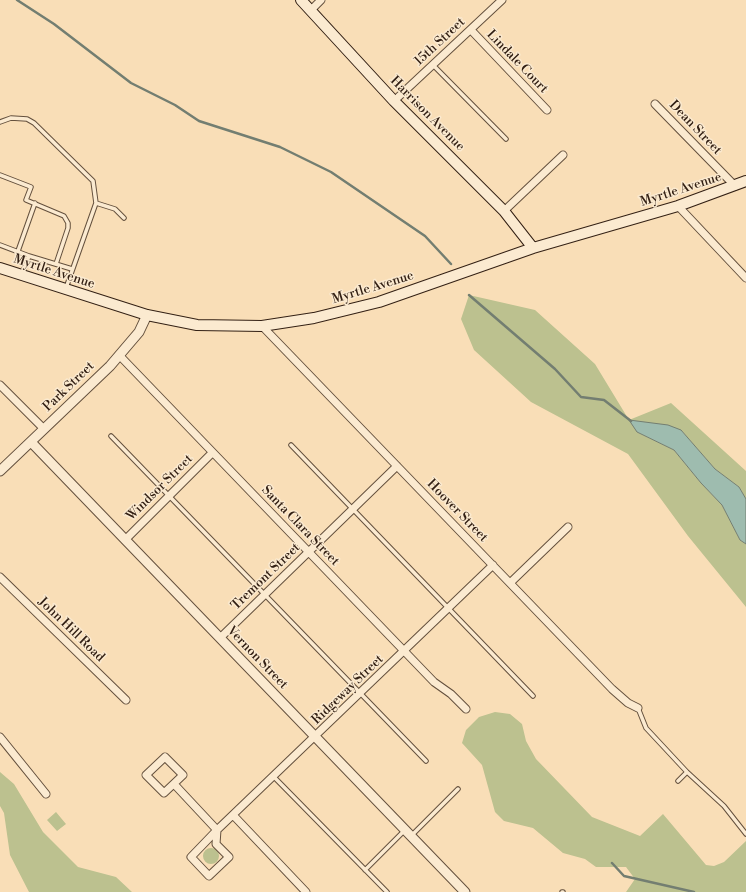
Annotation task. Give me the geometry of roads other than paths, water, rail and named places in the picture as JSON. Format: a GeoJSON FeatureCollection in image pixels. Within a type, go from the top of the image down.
{"type":"FeatureCollection","features":[{"type":"Feature","properties":{"kind":"main road","name":"Harrison Avenue"},"geometry":{"type":"LineString","coordinates":[[301,0],[394,101],[504,211],[533,248]]}},
{"type":"Feature","properties":{"kind":"main road","name":"Myrtle Avenue"},"geometry":{"type":"LineString","coordinates":[[0,268],[147,315],[197,325],[262,326],[314,318],[379,302],[533,248],[678,206],[746,182]]}},
{"type":"Feature","properties":{"kind":"street"},"geometry":{"type":"LineString","coordinates":[[311,10],[321,0]]}},
{"type":"Feature","properties":{"kind":"street","name":"15th Street"},"geometry":{"type":"LineString","coordinates":[[394,101],[502,0]]}},
{"type":"Feature","properties":{"kind":"street","name":"Lindale Court"},"geometry":{"type":"LineString","coordinates":[[470,30],[546,110]]}},
{"type":"Feature","properties":{"kind":"street","name":"Dean Street"},"geometry":{"type":"LineString","coordinates":[[654,104],[734,186]]}},
{"type":"Feature","properties":{"kind":"street"},"geometry":{"type":"LineString","coordinates":[[504,211],[563,155]]}},
{"type":"Feature","properties":{"kind":"street"},"geometry":{"type":"LineString","coordinates":[[678,206],[746,278]]}},
{"type":"Feature","properties":{"kind":"street","name":"Park Street"},"geometry":{"type":"LineString","coordinates":[[0,471],[119,356],[139,332],[147,315]]}},
{"type":"Feature","properties":{"kind":"street","name":"Hoover Street"},"geometry":{"type":"LineString","coordinates":[[262,326],[615,692],[628,703],[638,708]]}},
{"type":"Feature","properties":{"kind":"street","name":"Santa Clara Street"},"geometry":{"type":"LineString","coordinates":[[119,356],[434,682],[451,694],[466,709]]}},
{"type":"Feature","properties":{"kind":"street"},"geometry":{"type":"LineString","coordinates":[[0,384],[44,429]]}},
{"type":"Feature","properties":{"kind":"street","name":"Vernon Street"},"geometry":{"type":"LineString","coordinates":[[31,442],[465,892]]}},
{"type":"Feature","properties":{"kind":"street","name":"Windsor Street"},"geometry":{"type":"LineString","coordinates":[[125,540],[212,453]]}},
{"type":"Feature","properties":{"kind":"street","name":"Tremont Street"},"geometry":{"type":"LineString","coordinates":[[220,638],[397,466]]}},
{"type":"Feature","properties":{"kind":"street"},"geometry":{"type":"LineString","coordinates":[[510,583],[568,527]]}},
{"type":"Feature","properties":{"kind":"street","name":"Ridgeway Street"},"geometry":{"type":"LineString","coordinates":[[217,830],[216,844],[229,857],[210,876],[191,857],[217,830],[405,652],[493,565]]}},
{"type":"Feature","properties":{"kind":"street","name":"John Hill Road"},"geometry":{"type":"LineString","coordinates":[[0,577],[126,700]]}},
{"type":"Feature","properties":{"kind":"street"},"geometry":{"type":"LineString","coordinates":[[0,737],[46,794]]}},
{"type":"Feature","properties":{"kind":"street"},"geometry":{"type":"LineString","coordinates":[[165,757],[183,775],[174,784],[164,793],[146,775],[165,757]]}},
{"type":"Feature","properties":{"kind":"street"},"geometry":{"type":"LineString","coordinates":[[174,784],[217,830]]}},
{"type":"Feature","properties":{"kind":"street"},"geometry":{"type":"LineString","coordinates":[[233,815],[306,892]]}},
{"type":"Feature","properties":{"kind":"lane"},"geometry":{"type":"LineString","coordinates":[[433,65],[506,139]]}},
{"type":"Feature","properties":{"kind":"lane"},"geometry":{"type":"LineString","coordinates":[[0,122],[11,118],[27,120],[34,123],[94,181],[96,203],[65,289]]}},
{"type":"Feature","properties":{"kind":"lane"},"geometry":{"type":"LineString","coordinates":[[0,175],[31,187],[26,200],[64,216],[68,223],[68,228],[56,264]]}},
{"type":"Feature","properties":{"kind":"lane"},"geometry":{"type":"LineString","coordinates":[[18,251],[34,203]]}},
{"type":"Feature","properties":{"kind":"lane"},"geometry":{"type":"LineString","coordinates":[[96,203],[115,209],[124,218]]}},
{"type":"Feature","properties":{"kind":"lane"},"geometry":{"type":"LineString","coordinates":[[0,245],[29,256],[72,269]]}},
{"type":"Feature","properties":{"kind":"lane"},"geometry":{"type":"LineString","coordinates":[[22,275],[29,256]]}},
{"type":"Feature","properties":{"kind":"lane"},"geometry":{"type":"LineString","coordinates":[[111,436],[426,761]]}},
{"type":"Feature","properties":{"kind":"lane"},"geometry":{"type":"LineString","coordinates":[[291,446],[533,696]]}},
{"type":"Feature","properties":{"kind":"lane"},"geometry":{"type":"LineString","coordinates":[[638,708],[646,728],[687,772],[724,806],[746,834]]}},
{"type":"Feature","properties":{"kind":"lane"},"geometry":{"type":"LineString","coordinates":[[678,781],[687,772]]}},
{"type":"Feature","properties":{"kind":"lane"},"geometry":{"type":"LineString","coordinates":[[274,777],[387,892]]}},
{"type":"Feature","properties":{"kind":"lane"},"geometry":{"type":"LineString","coordinates":[[365,870],[458,789]]}},
{"type":"Feature","properties":{"kind":"waterway"},"geometry":{"type":"LineString","coordinates":[[17,0],[54,24],[131,83],[175,105],[199,121],[280,147],[331,172],[425,236],[451,264]]}},
{"type":"Feature","properties":{"kind":"waterway"},"geometry":{"type":"LineString","coordinates":[[469,295],[555,369],[581,397],[604,400],[631,421]]}},
{"type":"Feature","properties":{"kind":"waterway"},"geometry":{"type":"LineString","coordinates":[[612,863],[624,876],[694,892]]}}]}
